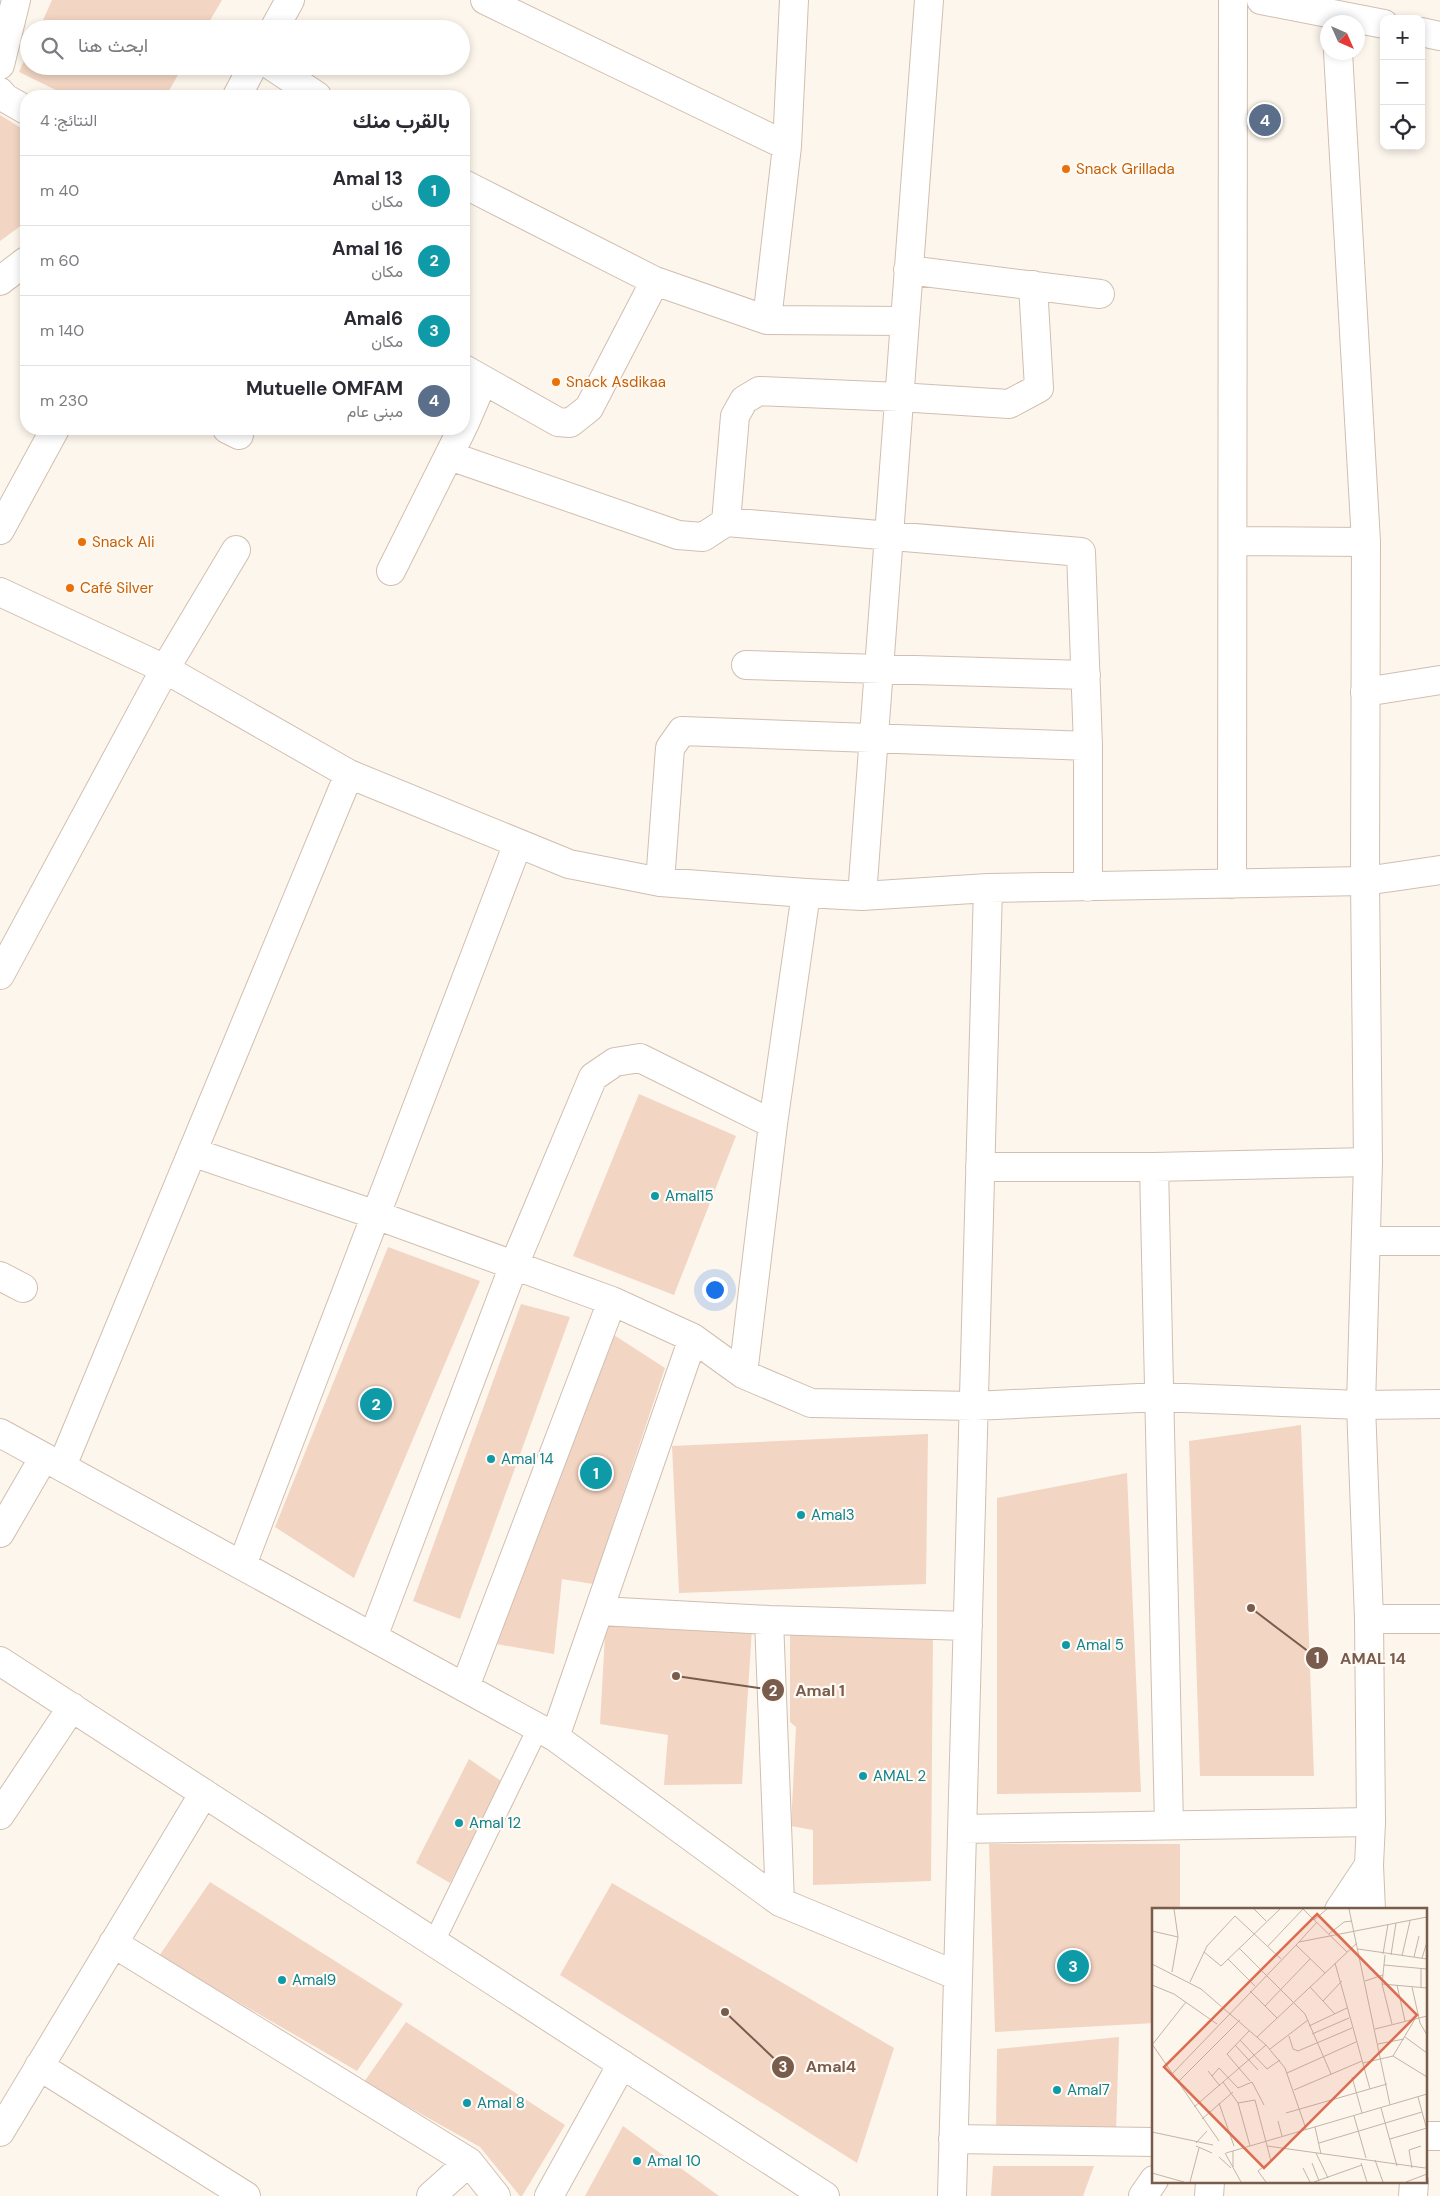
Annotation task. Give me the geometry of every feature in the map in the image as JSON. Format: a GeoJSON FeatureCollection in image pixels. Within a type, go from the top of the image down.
{"type":"FeatureCollection","features":[{"type":"Feature","properties":{"kind":"street"},"geometry":{"type":"LineString","coordinates":[[0,65],[16,0]]}},
{"type":"Feature","properties":{"kind":"street"},"geometry":{"type":"LineString","coordinates":[[485,0],[788,146]]}},
{"type":"Feature","properties":{"kind":"street"},"geometry":{"type":"LineString","coordinates":[[767,320],[788,146],[794,0]]}},
{"type":"Feature","properties":{"kind":"street"},"geometry":{"type":"LineString","coordinates":[[862,896],[929,0]]}},
{"type":"Feature","properties":{"kind":"street"},"geometry":{"type":"LineString","coordinates":[[1232,884],[1234,541],[1233,0]]}},
{"type":"Feature","properties":{"kind":"street"},"geometry":{"type":"LineString","coordinates":[[1261,0],[1324,15]]}},
{"type":"Feature","properties":{"kind":"street"},"geometry":{"type":"LineString","coordinates":[[1365,22],[1380,24]]}},
{"type":"Feature","properties":{"kind":"street"},"geometry":{"type":"LineString","coordinates":[[1425,33],[1440,36]]}},
{"type":"Feature","properties":{"kind":"street"},"geometry":{"type":"LineString","coordinates":[[1338,60],[1366,542],[1365,881],[1368,1162],[1361,1405],[1369,1619],[1371,1822],[1369,1865],[1372,1908]]}},
{"type":"Feature","properties":{"kind":"street"},"geometry":{"type":"LineString","coordinates":[[240,90],[248,75]]}},
{"type":"Feature","properties":{"kind":"street"},"geometry":{"type":"LineString","coordinates":[[286,75],[308,90]]}},
{"type":"Feature","properties":{"kind":"street"},"geometry":{"type":"LineString","coordinates":[[470,187],[655,281],[767,320],[904,321]]}},
{"type":"Feature","properties":{"kind":"street"},"geometry":{"type":"LineString","coordinates":[[0,281],[20,266]]}},
{"type":"Feature","properties":{"kind":"street"},"geometry":{"type":"LineString","coordinates":[[908,270],[1100,294]]}},
{"type":"Feature","properties":{"kind":"street"},"geometry":{"type":"LineString","coordinates":[[470,392],[473,375],[558,422],[570,423],[589,408],[655,281]]}},
{"type":"Feature","properties":{"kind":"street"},"geometry":{"type":"LineString","coordinates":[[726,522],[735,416],[744,400],[759,392],[899,397],[1009,404],[1039,388],[1033,285]]}},
{"type":"Feature","properties":{"kind":"street"},"geometry":{"type":"LineString","coordinates":[[0,530],[52,435]]}},
{"type":"Feature","properties":{"kind":"street"},"geometry":{"type":"LineString","coordinates":[[392,570],[459,435]]}},
{"type":"Feature","properties":{"kind":"street"},"geometry":{"type":"LineString","coordinates":[[450,456],[678,535],[702,536],[726,522],[1081,552],[1088,746],[1088,887]]}},
{"type":"Feature","properties":{"kind":"street"},"geometry":{"type":"LineString","coordinates":[[1234,541],[1366,542]]}},
{"type":"Feature","properties":{"kind":"street"},"geometry":{"type":"LineString","coordinates":[[0,975],[165,669],[236,550]]}},
{"type":"Feature","properties":{"kind":"street"},"geometry":{"type":"LineString","coordinates":[[0,592],[165,669],[349,774],[569,864],[660,882],[862,896],[988,888],[1365,881],[1440,870]]}},
{"type":"Feature","properties":{"kind":"street"},"geometry":{"type":"LineString","coordinates":[[746,665],[1086,675]]}},
{"type":"Feature","properties":{"kind":"street"},"geometry":{"type":"LineString","coordinates":[[1366,692],[1440,680]]}},
{"type":"Feature","properties":{"kind":"street"},"geometry":{"type":"LineString","coordinates":[[660,882],[670,748],[682,731],[1088,746]]}},
{"type":"Feature","properties":{"kind":"street"},"geometry":{"type":"LineString","coordinates":[[0,1533],[53,1461],[192,1152],[349,774]]}},
{"type":"Feature","properties":{"kind":"street"},"geometry":{"type":"LineString","coordinates":[[242,1565],[518,843]]}},
{"type":"Feature","properties":{"kind":"street"},"geometry":{"type":"LineString","coordinates":[[952,2196],[988,888]]}},
{"type":"Feature","properties":{"kind":"street"},"geometry":{"type":"LineString","coordinates":[[743,1374],[773,1124],[806,893]]}},
{"type":"Feature","properties":{"kind":"street"},"geometry":{"type":"LineString","coordinates":[[373,1637],[514,1264],[593,1077],[616,1062],[640,1058],[773,1124]]}},
{"type":"Feature","properties":{"kind":"street"},"geometry":{"type":"LineString","coordinates":[[192,1152],[376,1215],[612,1301],[693,1338],[743,1374],[811,1403],[974,1406],[1159,1397],[1361,1405],[1440,1404]]}},
{"type":"Feature","properties":{"kind":"street"},"geometry":{"type":"LineString","coordinates":[[980,1167],[1154,1167],[1368,1162]]}},
{"type":"Feature","properties":{"kind":"street"},"geometry":{"type":"LineString","coordinates":[[1154,1167],[1169,1825]]}},
{"type":"Feature","properties":{"kind":"street"},"geometry":{"type":"LineString","coordinates":[[1367,1241],[1440,1241]]}},
{"type":"Feature","properties":{"kind":"street"},"geometry":{"type":"LineString","coordinates":[[465,1687],[612,1301]]}},
{"type":"Feature","properties":{"kind":"street"},"geometry":{"type":"LineString","coordinates":[[546,1733],[600,1611],[693,1338]]}},
{"type":"Feature","properties":{"kind":"street"},"geometry":{"type":"LineString","coordinates":[[0,1432],[546,1733],[780,1902],[958,1976]]}},
{"type":"Feature","properties":{"kind":"street"},"geometry":{"type":"LineString","coordinates":[[600,1611],[769,1620],[968,1626]]}},
{"type":"Feature","properties":{"kind":"street"},"geometry":{"type":"LineString","coordinates":[[1369,1619],[1440,1619]]}},
{"type":"Feature","properties":{"kind":"street"},"geometry":{"type":"LineString","coordinates":[[769,1620],[780,1902]]}},
{"type":"Feature","properties":{"kind":"street"},"geometry":{"type":"LineString","coordinates":[[0,1661],[825,2196]]}},
{"type":"Feature","properties":{"kind":"street"},"geometry":{"type":"LineString","coordinates":[[0,1815],[72,1707]]}},
{"type":"Feature","properties":{"kind":"street"},"geometry":{"type":"LineString","coordinates":[[0,2132],[204,1793]]}},
{"type":"Feature","properties":{"kind":"street"},"geometry":{"type":"LineString","coordinates":[[962,1829],[1371,1822]]}},
{"type":"Feature","properties":{"kind":"street"},"geometry":{"type":"LineString","coordinates":[[1339,1908],[1369,1865]]}},
{"type":"Feature","properties":{"kind":"street"},"geometry":{"type":"LineString","coordinates":[[113,1943],[469,2162],[496,2196]]}},
{"type":"Feature","properties":{"kind":"street"},"geometry":{"type":"LineString","coordinates":[[549,2196],[622,2064]]}},
{"type":"Feature","properties":{"kind":"street"},"geometry":{"type":"LineString","coordinates":[[39,2066],[246,2196]]}},
{"type":"Feature","properties":{"kind":"street"},"geometry":{"type":"LineString","coordinates":[[954,2139],[1152,2142]]}},
{"type":"Feature","properties":{"kind":"street"},"geometry":{"type":"LineString","coordinates":[[431,2196],[469,2162]]}},
{"type":"Feature","properties":{"kind":"street"},"geometry":{"type":"LineString","coordinates":[[1143,2196],[1152,2183]]}},
{"type":"Feature","properties":{"kind":"lane"},"geometry":{"type":"LineString","coordinates":[[434,1942],[546,1733]]}},
{"type":"Feature","properties":{"kind":"building"},"geometry":{"type":"Polygon","coordinates":[[[52,0],[222,0],[210,20],[43,20],[52,0]]]}},
{"type":"Feature","properties":{"kind":"building"},"geometry":{"type":"Polygon","coordinates":[[[25,75],[178,75],[169,90],[56,90],[25,75]]]}},
{"type":"Feature","properties":{"kind":"building"},"geometry":{"type":"Polygon","coordinates":[[[0,115],[20,127],[20,226],[0,241],[0,115]]]}},
{"type":"Feature","properties":{"kind":"building","name":"Amal15"},"geometry":{"type":"Polygon","coordinates":[[[639,1094],[736,1136],[674,1295],[573,1256],[639,1094]]]}},
{"type":"Feature","properties":{"kind":"building"},"geometry":{"type":"Polygon","coordinates":[[[388,1247],[480,1281],[354,1578],[275,1527],[388,1247]]]}},
{"type":"Feature","properties":{"kind":"building","name":"Amal 14"},"geometry":{"type":"Polygon","coordinates":[[[521,1304],[570,1317],[460,1619],[413,1601],[521,1304]]]}},
{"type":"Feature","properties":{"kind":"building"},"geometry":{"type":"Polygon","coordinates":[[[614,1335],[665,1368],[593,1584],[562,1579],[554,1654],[496,1644],[614,1335]]]}},
{"type":"Feature","properties":{"kind":"building"},"geometry":{"type":"Polygon","coordinates":[[[1301,1425],[1314,1776],[1200,1776],[1189,1441],[1301,1425]]]}},
{"type":"Feature","properties":{"kind":"building","name":"Amal3"},"geometry":{"type":"Polygon","coordinates":[[[928,1434],[926,1584],[679,1593],[672,1446],[928,1434]]]}},
{"type":"Feature","properties":{"kind":"building","name":"Amal 5"},"geometry":{"type":"Polygon","coordinates":[[[1127,1473],[1141,1792],[997,1794],[997,1498],[1127,1473]]]}},
{"type":"Feature","properties":{"kind":"building"},"geometry":{"type":"Polygon","coordinates":[[[606,1618],[752,1628],[742,1784],[664,1785],[668,1735],[600,1724],[606,1618]]]}},
{"type":"Feature","properties":{"kind":"building","name":"AMAL 2"},"geometry":{"type":"Polygon","coordinates":[[[790,1628],[933,1629],[931,1881],[813,1885],[813,1830],[791,1826],[796,1727],[790,1722],[790,1628]]]}},
{"type":"Feature","properties":{"kind":"building","name":"Amal 12"},"geometry":{"type":"Polygon","coordinates":[[[469,1759],[504,1783],[450,1883],[416,1863],[469,1759]]]}},
{"type":"Feature","properties":{"kind":"building"},"geometry":{"type":"Polygon","coordinates":[[[989,1844],[1180,1844],[1180,1908],[1152,1908],[1152,2023],[995,2032],[989,1844]]]}},
{"type":"Feature","properties":{"kind":"building","name":"Amal9"},"geometry":{"type":"Polygon","coordinates":[[[210,1882],[403,2004],[357,2071],[159,1956],[210,1882]]]}},
{"type":"Feature","properties":{"kind":"building"},"geometry":{"type":"Polygon","coordinates":[[[612,1883],[894,2048],[857,2163],[560,1975],[612,1883]]]}},
{"type":"Feature","properties":{"kind":"building","name":"Amal 8"},"geometry":{"type":"Polygon","coordinates":[[[406,2022],[565,2125],[522,2196],[520,2196],[480,2147],[364,2082],[406,2022]]]}},
{"type":"Feature","properties":{"kind":"building","name":"Amal7"},"geometry":{"type":"Polygon","coordinates":[[[1119,2037],[1116,2131],[996,2131],[997,2049],[1119,2037]]]}},
{"type":"Feature","properties":{"kind":"building","name":"Amal 10"},"geometry":{"type":"Polygon","coordinates":[[[623,2126],[719,2196],[585,2196],[623,2126]]]}},
{"type":"Feature","properties":{"kind":"building"},"geometry":{"type":"Polygon","coordinates":[[[993,2166],[1094,2166],[1083,2196],[991,2196],[993,2166]]]}},
{"type":"Feature","properties":{"kind":"place","name":"Mutuelle OMFAM"},"geometry":{"type":"Point","coordinates":[1265,120]}},
{"type":"Feature","properties":{"kind":"place","name":"Snack Grillada"},"geometry":{"type":"Point","coordinates":[1066,169]}},
{"type":"Feature","properties":{"kind":"place","name":"Snack Asdikaa"},"geometry":{"type":"Point","coordinates":[556,382]}},
{"type":"Feature","properties":{"kind":"place","name":"Snack Ali"},"geometry":{"type":"Point","coordinates":[82,542]}},
{"type":"Feature","properties":{"kind":"place","name":"Café Silver"},"geometry":{"type":"Point","coordinates":[70,588]}},
{"type":"Feature","properties":{"kind":"place","name":"Amal15"},"geometry":{"type":"Point","coordinates":[655,1196]}},
{"type":"Feature","properties":{"kind":"place","name":"Amal 16"},"geometry":{"type":"Point","coordinates":[376,1404]}},
{"type":"Feature","properties":{"kind":"place","name":"Amal 14"},"geometry":{"type":"Point","coordinates":[491,1459]}},
{"type":"Feature","properties":{"kind":"place","name":"Amal 13"},"geometry":{"type":"Point","coordinates":[596,1473]}},
{"type":"Feature","properties":{"kind":"place","name":"Amal3"},"geometry":{"type":"Point","coordinates":[801,1515]}},
{"type":"Feature","properties":{"kind":"place","name":"AMAL 14"},"geometry":{"type":"Point","coordinates":[1251,1608]}},
{"type":"Feature","properties":{"kind":"place","name":"Amal 5"},"geometry":{"type":"Point","coordinates":[1066,1645]}},
{"type":"Feature","properties":{"kind":"place","name":"Amal 1"},"geometry":{"type":"Point","coordinates":[676,1676]}},
{"type":"Feature","properties":{"kind":"place","name":"AMAL 2"},"geometry":{"type":"Point","coordinates":[863,1776]}},
{"type":"Feature","properties":{"kind":"place","name":"Amal 12"},"geometry":{"type":"Point","coordinates":[459,1823]}},
{"type":"Feature","properties":{"kind":"place","name":"Amal6"},"geometry":{"type":"Point","coordinates":[1073,1966]}},
{"type":"Feature","properties":{"kind":"place","name":"Amal9"},"geometry":{"type":"Point","coordinates":[282,1980]}},
{"type":"Feature","properties":{"kind":"place","name":"Amal4"},"geometry":{"type":"Point","coordinates":[725,2012]}},
{"type":"Feature","properties":{"kind":"place","name":"Amal7"},"geometry":{"type":"Point","coordinates":[1057,2090]}},
{"type":"Feature","properties":{"kind":"place","name":"Amal 8"},"geometry":{"type":"Point","coordinates":[467,2103]}},
{"type":"Feature","properties":{"kind":"place","name":"Amal 10"},"geometry":{"type":"Point","coordinates":[637,2161]}}]}
